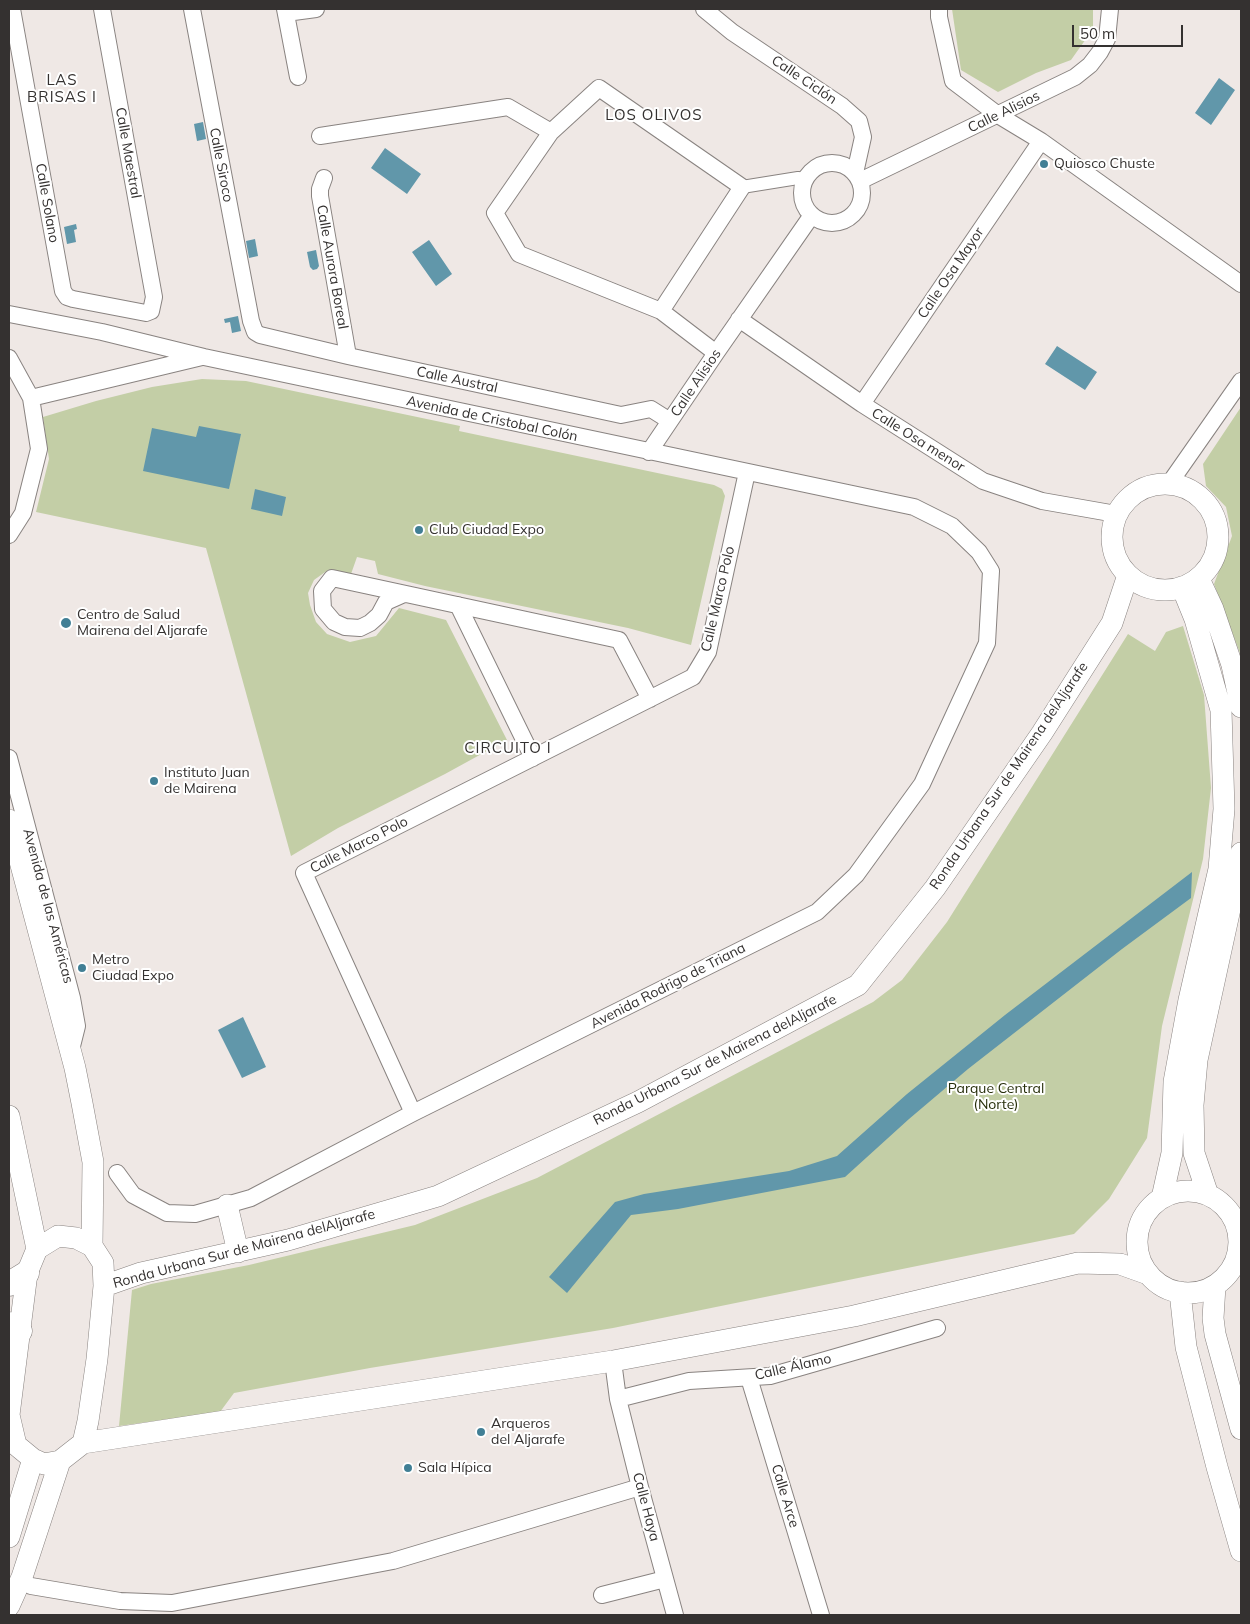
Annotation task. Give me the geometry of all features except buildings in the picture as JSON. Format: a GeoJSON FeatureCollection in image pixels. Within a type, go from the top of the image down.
{"type":"FeatureCollection","features":[{"type":"Feature","properties":{"kind":"street","name":"Calle Solano"},"geometry":{"type":"LineString","coordinates":[[12,9],[62,291],[73,299],[146,313],[151,311],[154,297]]}},
{"type":"Feature","properties":{"kind":"street","name":"Calle Maestral"},"geometry":{"type":"LineString","coordinates":[[102,9],[154,297]]}},
{"type":"Feature","properties":{"kind":"street","name":"Calle Siroco"},"geometry":{"type":"LineString","coordinates":[[192,9],[251,321]]}},
{"type":"Feature","properties":{"kind":"street"},"geometry":{"type":"LineString","coordinates":[[298,77],[285,11],[316,9]]}},
{"type":"Feature","properties":{"kind":"street","name":"Calle Alisios"},"geometry":{"type":"LineString","coordinates":[[857,177],[1059,86],[1090,65],[1100,52],[1106,39],[1110,9]]}},
{"type":"Feature","properties":{"kind":"street","name":"Calle Ciclón"},"geometry":{"type":"LineString","coordinates":[[706,10],[732,32],[842,106],[859,120],[863,137],[857,177]]}},
{"type":"Feature","properties":{"kind":"street"},"geometry":{"type":"LineString","coordinates":[[935,12],[953,81],[998,115],[1041,141],[1241,284]]}},
{"type":"Feature","properties":{"kind":"street"},"geometry":{"type":"LineString","coordinates":[[716,353],[661,311],[519,254],[495,213],[551,132],[599,88],[742,187],[798,178],[806,179]]}},
{"type":"Feature","properties":{"kind":"street"},"geometry":{"type":"LineString","coordinates":[[320,136],[508,107],[551,132]]}},
{"type":"Feature","properties":{"kind":"street","name":"Calle Osa Mayor"},"geometry":{"type":"LineString","coordinates":[[862,404],[1041,141]]}},
{"type":"Feature","properties":{"kind":"street"},"geometry":{"type":"LineString","coordinates":[[838,164],[847,167],[857,177],[862,190],[862,200],[859,208],[846,220],[828,223],[812,215],[806,207],[803,189],[806,179],[820,166],[838,164]]}},
{"type":"Feature","properties":{"kind":"street","name":"Calle Aurora Boreal"},"geometry":{"type":"LineString","coordinates":[[324,178],[320,189],[320,196],[348,356]]}},
{"type":"Feature","properties":{"kind":"street"},"geometry":{"type":"LineString","coordinates":[[661,311],[742,187]]}},
{"type":"Feature","properties":{"kind":"street","name":"Calle Alisios"},"geometry":{"type":"LineString","coordinates":[[649,452],[812,215]]}},
{"type":"Feature","properties":{"kind":"street"},"geometry":{"type":"LineString","coordinates":[[9,314],[102,332],[204,357]]}},
{"type":"Feature","properties":{"kind":"street","name":"Calle Osa menor"},"geometry":{"type":"LineString","coordinates":[[739,320],[862,404],[983,481],[1042,501],[1116,514]]}},
{"type":"Feature","properties":{"kind":"street","name":"Calle Austral"},"geometry":{"type":"LineString","coordinates":[[251,321],[255,332],[260,335],[621,415],[651,409],[670,421]]}},
{"type":"Feature","properties":{"kind":"street"},"geometry":{"type":"LineString","coordinates":[[142,372],[152,365],[155,357],[146,342]]}},
{"type":"Feature","properties":{"kind":"street","name":"Avenida de Cristobal Colón"},"geometry":{"type":"LineString","coordinates":[[31,398],[204,357],[914,508],[952,526]]}},
{"type":"Feature","properties":{"kind":"street"},"geometry":{"type":"LineString","coordinates":[[9,358],[31,398],[39,449],[23,513],[9,535]]}},
{"type":"Feature","properties":{"kind":"street"},"geometry":{"type":"LineString","coordinates":[[1169,484],[1241,381]]}},
{"type":"Feature","properties":{"kind":"street","name":"Calle Marco Polo"},"geometry":{"type":"LineString","coordinates":[[413,1113],[304,873],[693,677],[708,652],[747,472]]}},
{"type":"Feature","properties":{"kind":"street"},"geometry":{"type":"LineString","coordinates":[[1163,483],[1169,484],[1181,485],[1197,494],[1211,509],[1218,526],[1218,545],[1214,559],[1204,574],[1176,590],[1150,589],[1133,580],[1128,575],[1113,550],[1112,532],[1116,514],[1131,495],[1145,487],[1163,483]]}},
{"type":"Feature","properties":{"kind":"street","name":"Avenida Rodrigo de Triana"},"geometry":{"type":"LineString","coordinates":[[117,1173],[133,1196],[167,1213],[195,1214],[251,1198],[413,1113],[817,912],[856,875],[922,784],[987,642],[991,571],[979,552],[952,526]]}},
{"type":"Feature","properties":{"kind":"street","name":"Ronda Urbana Sur de Mairena delAljarafe"},"geometry":{"type":"LineString","coordinates":[[104,1286],[141,1273],[288,1240],[438,1196],[638,1102],[858,986],[935,888],[1042,732],[1112,623],[1128,575]]}},
{"type":"Feature","properties":{"kind":"street"},"geometry":{"type":"LineString","coordinates":[[404,594],[386,602],[379,615],[370,623],[360,628],[345,627],[334,622],[323,609],[322,591],[332,578],[619,640],[650,699]]}},
{"type":"Feature","properties":{"kind":"street"},"geometry":{"type":"LineString","coordinates":[[1190,583],[1212,608],[1232,665],[1241,707]]}},
{"type":"Feature","properties":{"kind":"street"},"geometry":{"type":"LineString","coordinates":[[1162,1198],[1172,1153],[1174,1082],[1189,1000],[1219,869],[1224,809],[1221,710],[1196,619],[1190,583]]}},
{"type":"Feature","properties":{"kind":"street"},"geometry":{"type":"LineString","coordinates":[[458,605],[533,758]]}},
{"type":"Feature","properties":{"kind":"street","name":"Avenida de las Américas"},"geometry":{"type":"LineString","coordinates":[[9,758],[72,998],[77,1026],[70,1054]]}},
{"type":"Feature","properties":{"kind":"street","name":"Avenida de las Américas"},"geometry":{"type":"LineString","coordinates":[[9,820],[82,1103],[93,1162],[92,1246]]}},
{"type":"Feature","properties":{"kind":"street"},"geometry":{"type":"LineString","coordinates":[[1208,1195],[1194,1153],[1193,1105],[1197,1060],[1241,853]]}},
{"type":"Feature","properties":{"kind":"street"},"geometry":{"type":"LineString","coordinates":[[9,1116],[37,1250]]}},
{"type":"Feature","properties":{"kind":"street"},"geometry":{"type":"LineString","coordinates":[[1192,1191],[1208,1195],[1221,1203],[1232,1215],[1238,1230],[1239,1246],[1235,1261],[1227,1275],[1214,1286],[1204,1291],[1192,1293],[1168,1289],[1148,1274],[1140,1259],[1137,1241],[1140,1224],[1149,1210],[1162,1198],[1177,1192],[1192,1191]]}},
{"type":"Feature","properties":{"kind":"street"},"geometry":{"type":"LineString","coordinates":[[227,1205],[238,1252]]}},
{"type":"Feature","properties":{"kind":"street"},"geometry":{"type":"LineString","coordinates":[[82,1443],[91,1403],[104,1286],[103,1263],[92,1246],[76,1238],[58,1236],[37,1250],[18,1278],[14,1328],[9,1415],[16,1445],[33,1459],[44,1464],[60,1461],[82,1443],[613,1361],[854,1316],[1078,1263],[1120,1264],[1148,1274]]}},
{"type":"Feature","properties":{"kind":"street"},"geometry":{"type":"LineString","coordinates":[[1214,1286],[1213,1318],[1215,1334],[1241,1429]]}},
{"type":"Feature","properties":{"kind":"street"},"geometry":{"type":"LineString","coordinates":[[1180,1292],[1186,1347],[1216,1467],[1241,1551]]}},
{"type":"Feature","properties":{"kind":"street","name":"Calle Álamo"},"geometry":{"type":"LineString","coordinates":[[618,1399],[689,1381],[770,1376],[937,1328]]}},
{"type":"Feature","properties":{"kind":"street","name":"Calle Haya"},"geometry":{"type":"LineString","coordinates":[[613,1361],[618,1399],[640,1487],[676,1615]]}},
{"type":"Feature","properties":{"kind":"street","name":"Calle Arce"},"geometry":{"type":"LineString","coordinates":[[749,1378],[821,1615]]}},
{"type":"Feature","properties":{"kind":"street"},"geometry":{"type":"LineString","coordinates":[[9,1537],[33,1459]]}},
{"type":"Feature","properties":{"kind":"street"},"geometry":{"type":"LineString","coordinates":[[9,1606],[22,1577],[60,1461]]}},
{"type":"Feature","properties":{"kind":"street"},"geometry":{"type":"LineString","coordinates":[[31,1586],[120,1601],[172,1604],[393,1561],[640,1487]]}},
{"type":"Feature","properties":{"kind":"street"},"geometry":{"type":"LineString","coordinates":[[602,1595],[665,1579]]}},
{"type":"Feature","properties":{"kind":"green space"},"geometry":{"type":"Polygon","coordinates":[[[952,9],[1093,9],[1093,29],[1071,60],[1036,73],[998,92],[961,70],[952,9]]]}},
{"type":"Feature","properties":{"kind":"green space","name":"Club Ciudad Expo"},"geometry":{"type":"Polygon","coordinates":[[[202,379],[246,381],[460,426],[459,431],[714,485],[722,489],[725,496],[691,645],[628,628],[425,586],[378,574],[375,561],[357,557],[351,574],[328,570],[314,580],[308,593],[316,622],[327,634],[350,642],[376,636],[399,608],[446,620],[507,740],[445,774],[338,828],[291,856],[206,548],[36,512],[49,459],[43,417],[152,387],[202,379]]]}},
{"type":"Feature","properties":{"kind":"green space"},"geometry":{"type":"Polygon","coordinates":[[[1241,407],[1241,656],[1214,584],[1232,536],[1226,507],[1206,486],[1203,464],[1241,407]]]}},
{"type":"Feature","properties":{"kind":"green space","name":"Parque Central (Norte)"},"geometry":{"type":"Polygon","coordinates":[[[1183,626],[1204,695],[1211,788],[1203,859],[1162,1026],[1147,1138],[1109,1199],[1074,1234],[613,1328],[370,1368],[234,1393],[220,1412],[119,1426],[132,1290],[151,1284],[249,1265],[415,1225],[537,1178],[873,1002],[902,980],[947,922],[1128,634],[1155,651],[1166,632],[1183,626]]]}},
{"type":"Feature","properties":{"kind":"water"},"geometry":{"type":"Polygon","coordinates":[[[1219,78],[1235,90],[1211,125],[1195,113],[1219,78]]]}},
{"type":"Feature","properties":{"kind":"water"},"geometry":{"type":"Polygon","coordinates":[[[203,122],[206,139],[197,141],[194,124],[203,122]]]}},
{"type":"Feature","properties":{"kind":"water"},"geometry":{"type":"Polygon","coordinates":[[[385,148],[421,174],[407,194],[371,168],[385,148]]]}},
{"type":"Feature","properties":{"kind":"water"},"geometry":{"type":"Polygon","coordinates":[[[76,224],[77,229],[74,230],[76,242],[67,244],[64,227],[76,224]]]}},
{"type":"Feature","properties":{"kind":"water"},"geometry":{"type":"Polygon","coordinates":[[[255,239],[258,256],[249,258],[246,241],[255,239]]]}},
{"type":"Feature","properties":{"kind":"water"},"geometry":{"type":"Polygon","coordinates":[[[429,240],[452,274],[436,286],[412,252],[429,240]]]}},
{"type":"Feature","properties":{"kind":"water"},"geometry":{"type":"Polygon","coordinates":[[[316,250],[319,266],[313,270],[310,267],[307,252],[316,250]]]}},
{"type":"Feature","properties":{"kind":"water"},"geometry":{"type":"Polygon","coordinates":[[[238,316],[241,331],[232,333],[230,322],[225,323],[224,319],[238,316]]]}},
{"type":"Feature","properties":{"kind":"water"},"geometry":{"type":"Polygon","coordinates":[[[1057,346],[1097,372],[1085,390],[1045,364],[1057,346]]]}},
{"type":"Feature","properties":{"kind":"water"},"geometry":{"type":"Polygon","coordinates":[[[199,426],[241,434],[229,489],[143,471],[152,428],[196,437],[199,426]]]}},
{"type":"Feature","properties":{"kind":"water"},"geometry":{"type":"Polygon","coordinates":[[[255,489],[286,497],[282,516],[251,509],[255,489]]]}},
{"type":"Feature","properties":{"kind":"water"},"geometry":{"type":"Polygon","coordinates":[[[1192,872],[1191,898],[1122,949],[968,1069],[845,1177],[678,1209],[631,1215],[567,1293],[549,1277],[615,1202],[644,1194],[789,1171],[837,1156],[907,1094],[1005,1015],[1192,872]]]}},
{"type":"Feature","properties":{"kind":"water"},"geometry":{"type":"Polygon","coordinates":[[[243,1017],[266,1067],[242,1078],[218,1030],[243,1017]]]}},
{"type":"Feature","properties":{"kind":"place","name":"Quiosco Chuste"},"geometry":{"type":"Point","coordinates":[1044,164]}},
{"type":"Feature","properties":{"kind":"place","name":"Club Ciudad Expo"},"geometry":{"type":"Point","coordinates":[419,530]}},
{"type":"Feature","properties":{"kind":"place","name":"Centro de Salud Mairena del Aljarafe"},"geometry":{"type":"Point","coordinates":[66,623]}},
{"type":"Feature","properties":{"kind":"place","name":"Instituto Juan de Mairena"},"geometry":{"type":"Point","coordinates":[154,781]}},
{"type":"Feature","properties":{"kind":"place","name":"Metro Ciudad Expo"},"geometry":{"type":"Point","coordinates":[82,968]}},
{"type":"Feature","properties":{"kind":"place","name":"Arqueros del Aljarafe"},"geometry":{"type":"Point","coordinates":[481,1432]}},
{"type":"Feature","properties":{"kind":"place","name":"Sala Hípica"},"geometry":{"type":"Point","coordinates":[408,1468]}},
{"type":"Feature","properties":{"kind":"district","name":"LAS BRISAS I"},"geometry":{"type":"Point","coordinates":[62,88]}},
{"type":"Feature","properties":{"kind":"district","name":"LOS OLIVOS"},"geometry":{"type":"Point","coordinates":[654,115]}},
{"type":"Feature","properties":{"kind":"district","name":"CIRCUITO I"},"geometry":{"type":"Point","coordinates":[508,748]}}]}
